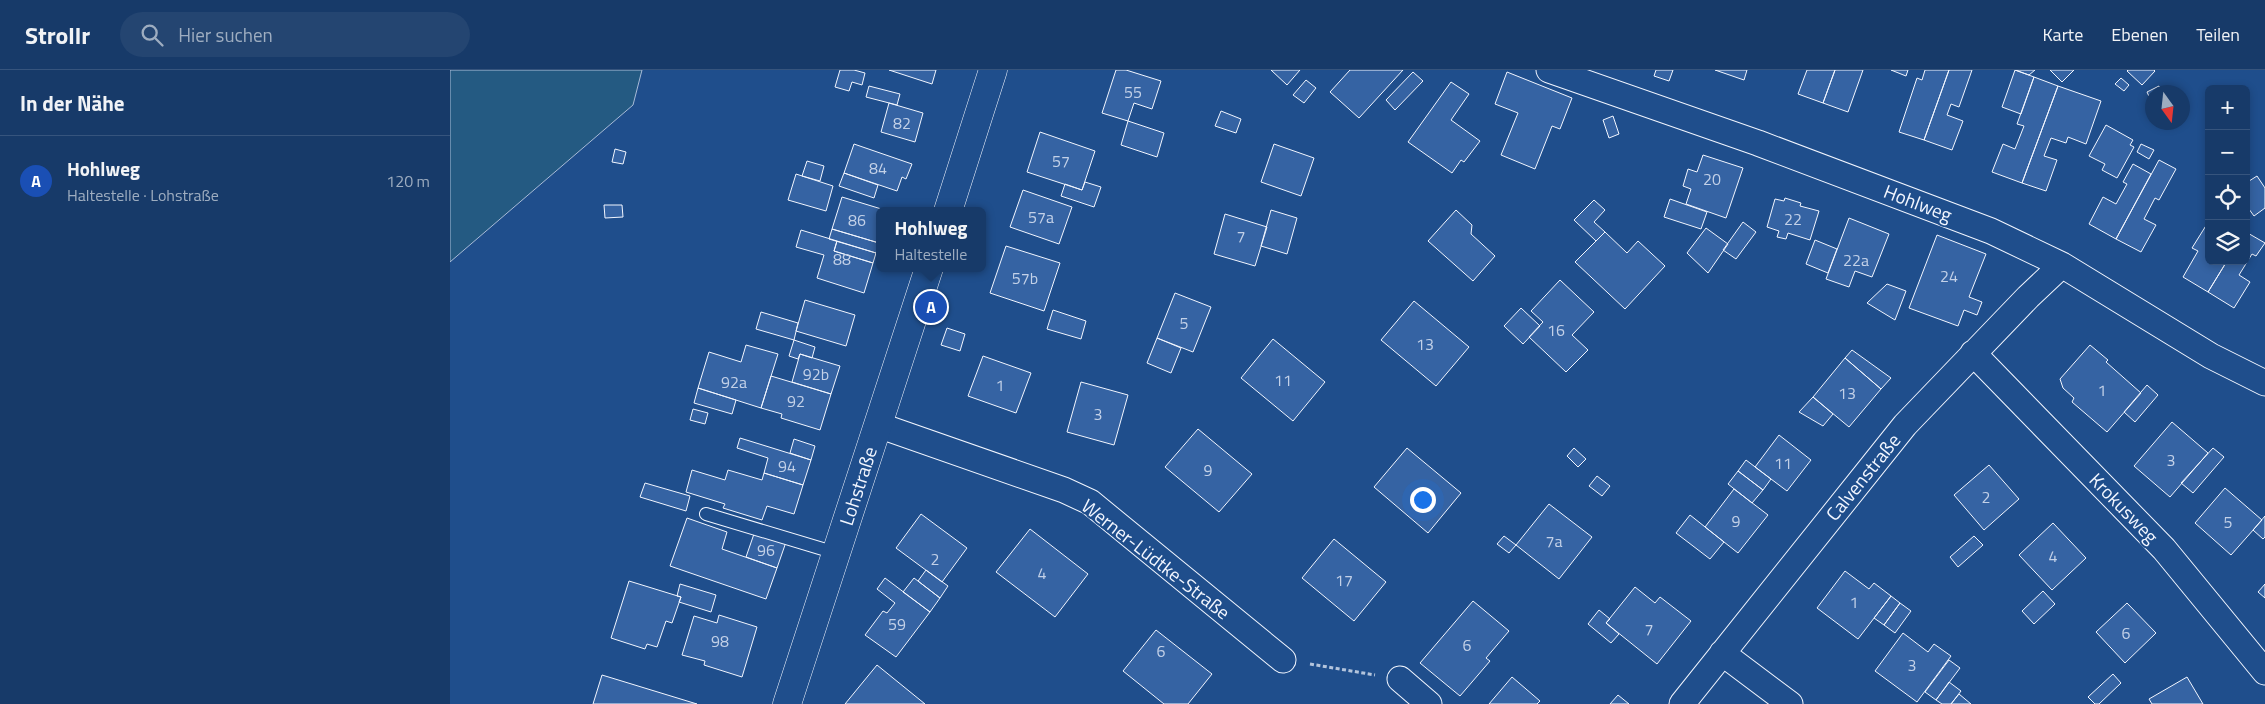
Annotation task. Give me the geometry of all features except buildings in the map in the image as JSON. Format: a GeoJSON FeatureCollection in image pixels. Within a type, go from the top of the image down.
{"type":"FeatureCollection","features":[{"type":"Feature","properties":{"kind":"main road"},"geometry":{"type":"LineString","coordinates":[[949,207],[993,70]]}},
{"type":"Feature","properties":{"kind":"main road","name":"Lohstraße"},"geometry":{"type":"LineString","coordinates":[[787,704],[928,272]]}},
{"type":"Feature","properties":{"kind":"street","name":"Hohlweg"},"geometry":{"type":"LineString","coordinates":[[1548,70],[1758,143],[1991,231],[2062,265],[2211,356],[2265,383]]}},
{"type":"Feature","properties":{"kind":"street","name":"Calvenstraße"},"geometry":{"type":"LineString","coordinates":[[1682,704],[1888,445],[1973,353],[2062,265]]}},
{"type":"Feature","properties":{"kind":"street","name":"Krokusweg"},"geometry":{"type":"LineString","coordinates":[[1973,353],[2164,549],[2265,672]]}},
{"type":"Feature","properties":{"kind":"street","name":"Werner-Lüdtke-Straße"},"geometry":{"type":"LineString","coordinates":[[878,425],[1064,490],[1090,502],[1283,660]]}},
{"type":"Feature","properties":{"kind":"street"},"geometry":{"type":"LineString","coordinates":[[1722,653],[1790,704]]}},
{"type":"Feature","properties":{"kind":"street"},"geometry":{"type":"LineString","coordinates":[[1400,679],[1429,704]]}},
{"type":"Feature","properties":{"kind":"lane"},"geometry":{"type":"LineString","coordinates":[[706,514],[836,553]]}},
{"type":"Feature","properties":{"kind":"path"},"geometry":{"type":"LineString","coordinates":[[1283,660],[1400,679]]}},
{"type":"Feature","properties":{"kind":"shaded area"},"geometry":{"type":"Polygon","coordinates":[[[450,70],[642,70],[633,105],[450,262],[450,70]]]}},
{"type":"Feature","properties":{"kind":"place","name":"Hohlweg"},"geometry":{"type":"Point","coordinates":[931,307]}}]}
